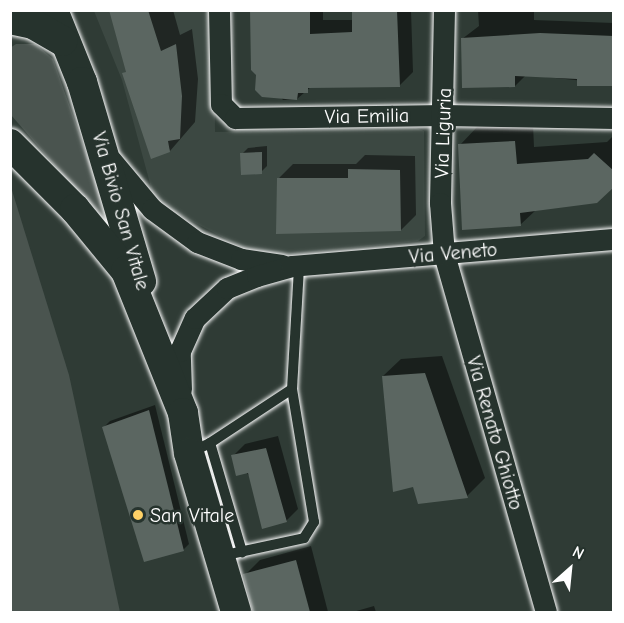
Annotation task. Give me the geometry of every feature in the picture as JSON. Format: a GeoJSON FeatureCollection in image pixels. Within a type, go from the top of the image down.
{"type":"FeatureCollection","features":[{"type":"Feature","properties":{"kind":"main road","name":"Via Bivio San Vitale"},"geometry":{"type":"LineString","coordinates":[[53,10],[63,41],[82,82],[171,385]]}},
{"type":"Feature","properties":{"kind":"main road"},"geometry":{"type":"LineString","coordinates":[[10,19],[33,24],[63,41]]}},
{"type":"Feature","properties":{"kind":"main road","name":"Via Bivio San Vitale"},"geometry":{"type":"LineString","coordinates":[[10,144],[75,209],[126,271],[171,385],[199,448],[231,554],[236,612]]}},
{"type":"Feature","properties":{"kind":"street","name":"Via Emilia"},"geometry":{"type":"LineString","coordinates":[[219,10],[221,104],[235,118],[444,115],[614,118]]}},
{"type":"Feature","properties":{"kind":"street","name":"Via Liguria"},"geometry":{"type":"LineString","coordinates":[[444,10],[444,115],[440,203],[444,254]]}},
{"type":"Feature","properties":{"kind":"street","name":"Via Veneto"},"geometry":{"type":"LineString","coordinates":[[102,147],[152,208],[197,242],[241,259],[295,266],[614,239]]}},
{"type":"Feature","properties":{"kind":"street","name":"Via Renato Ghiotto"},"geometry":{"type":"LineString","coordinates":[[444,254],[546,612]]}},
{"type":"Feature","properties":{"kind":"street","name":"Via Veneto"},"geometry":{"type":"LineString","coordinates":[[183,413],[180,351],[195,318],[226,288],[295,266]]}},
{"type":"Feature","properties":{"kind":"lane"},"geometry":{"type":"LineString","coordinates":[[231,554],[304,538],[314,522],[292,389],[295,266]]}},
{"type":"Feature","properties":{"kind":"lane"},"geometry":{"type":"LineString","coordinates":[[199,448],[292,389]]}},
{"type":"Feature","properties":{"kind":"shaded area"},"geometry":{"type":"Polygon","coordinates":[[[94,11],[214,11],[215,132],[416,128],[424,131],[425,236],[418,241],[295,254],[255,254],[155,202],[122,80],[94,11]]]}},
{"type":"Feature","properties":{"kind":"shaded area"},"geometry":{"type":"Polygon","coordinates":[[[16,44],[35,44],[53,59],[115,235],[11,115],[10,48],[16,44]]]}},
{"type":"Feature","properties":{"kind":"shaded area"},"geometry":{"type":"Polygon","coordinates":[[[10,184],[69,375],[120,612],[11,612],[10,184]]]}},
{"type":"Feature","properties":{"kind":"building"},"geometry":{"type":"Polygon","coordinates":[[[109,10],[148,10],[161,51],[176,44],[182,96],[180,139],[168,141],[170,152],[151,159],[122,73],[126,72],[109,10]]]}},
{"type":"Feature","properties":{"kind":"building"},"geometry":{"type":"Polygon","coordinates":[[[250,10],[310,10],[310,34],[352,32],[352,10],[397,10],[400,87],[308,88],[308,93],[298,93],[297,100],[262,97],[255,90],[256,75],[251,70],[250,10]]]}},
{"type":"Feature","properties":{"kind":"building"},"geometry":{"type":"Polygon","coordinates":[[[540,33],[614,36],[614,86],[577,86],[577,79],[515,76],[515,87],[462,88],[461,38],[540,33]]]}},
{"type":"Feature","properties":{"kind":"building"},"geometry":{"type":"Polygon","coordinates":[[[515,141],[517,164],[588,159],[594,153],[614,171],[614,187],[597,203],[520,213],[521,226],[462,230],[458,144],[515,141]]]}},
{"type":"Feature","properties":{"kind":"building"},"geometry":{"type":"Polygon","coordinates":[[[262,152],[262,174],[241,175],[240,153],[262,152]]]}},
{"type":"Feature","properties":{"kind":"building"},"geometry":{"type":"Polygon","coordinates":[[[348,169],[400,170],[401,231],[276,234],[277,178],[348,178],[348,169]]]}},
{"type":"Feature","properties":{"kind":"building"},"geometry":{"type":"Polygon","coordinates":[[[425,373],[468,498],[418,504],[413,487],[393,492],[382,376],[425,373]]]}},
{"type":"Feature","properties":{"kind":"building"},"geometry":{"type":"Polygon","coordinates":[[[149,410],[184,551],[144,562],[102,427],[149,410]]]}},
{"type":"Feature","properties":{"kind":"building"},"geometry":{"type":"Polygon","coordinates":[[[266,448],[287,522],[262,529],[248,473],[236,476],[231,455],[266,448]]]}},
{"type":"Feature","properties":{"kind":"building"},"geometry":{"type":"Polygon","coordinates":[[[296,560],[310,612],[253,612],[243,574],[296,560]]]}},
{"type":"Feature","properties":{"kind":"place","name":"San Vitale"},"geometry":{"type":"Point","coordinates":[138,515]}}]}
